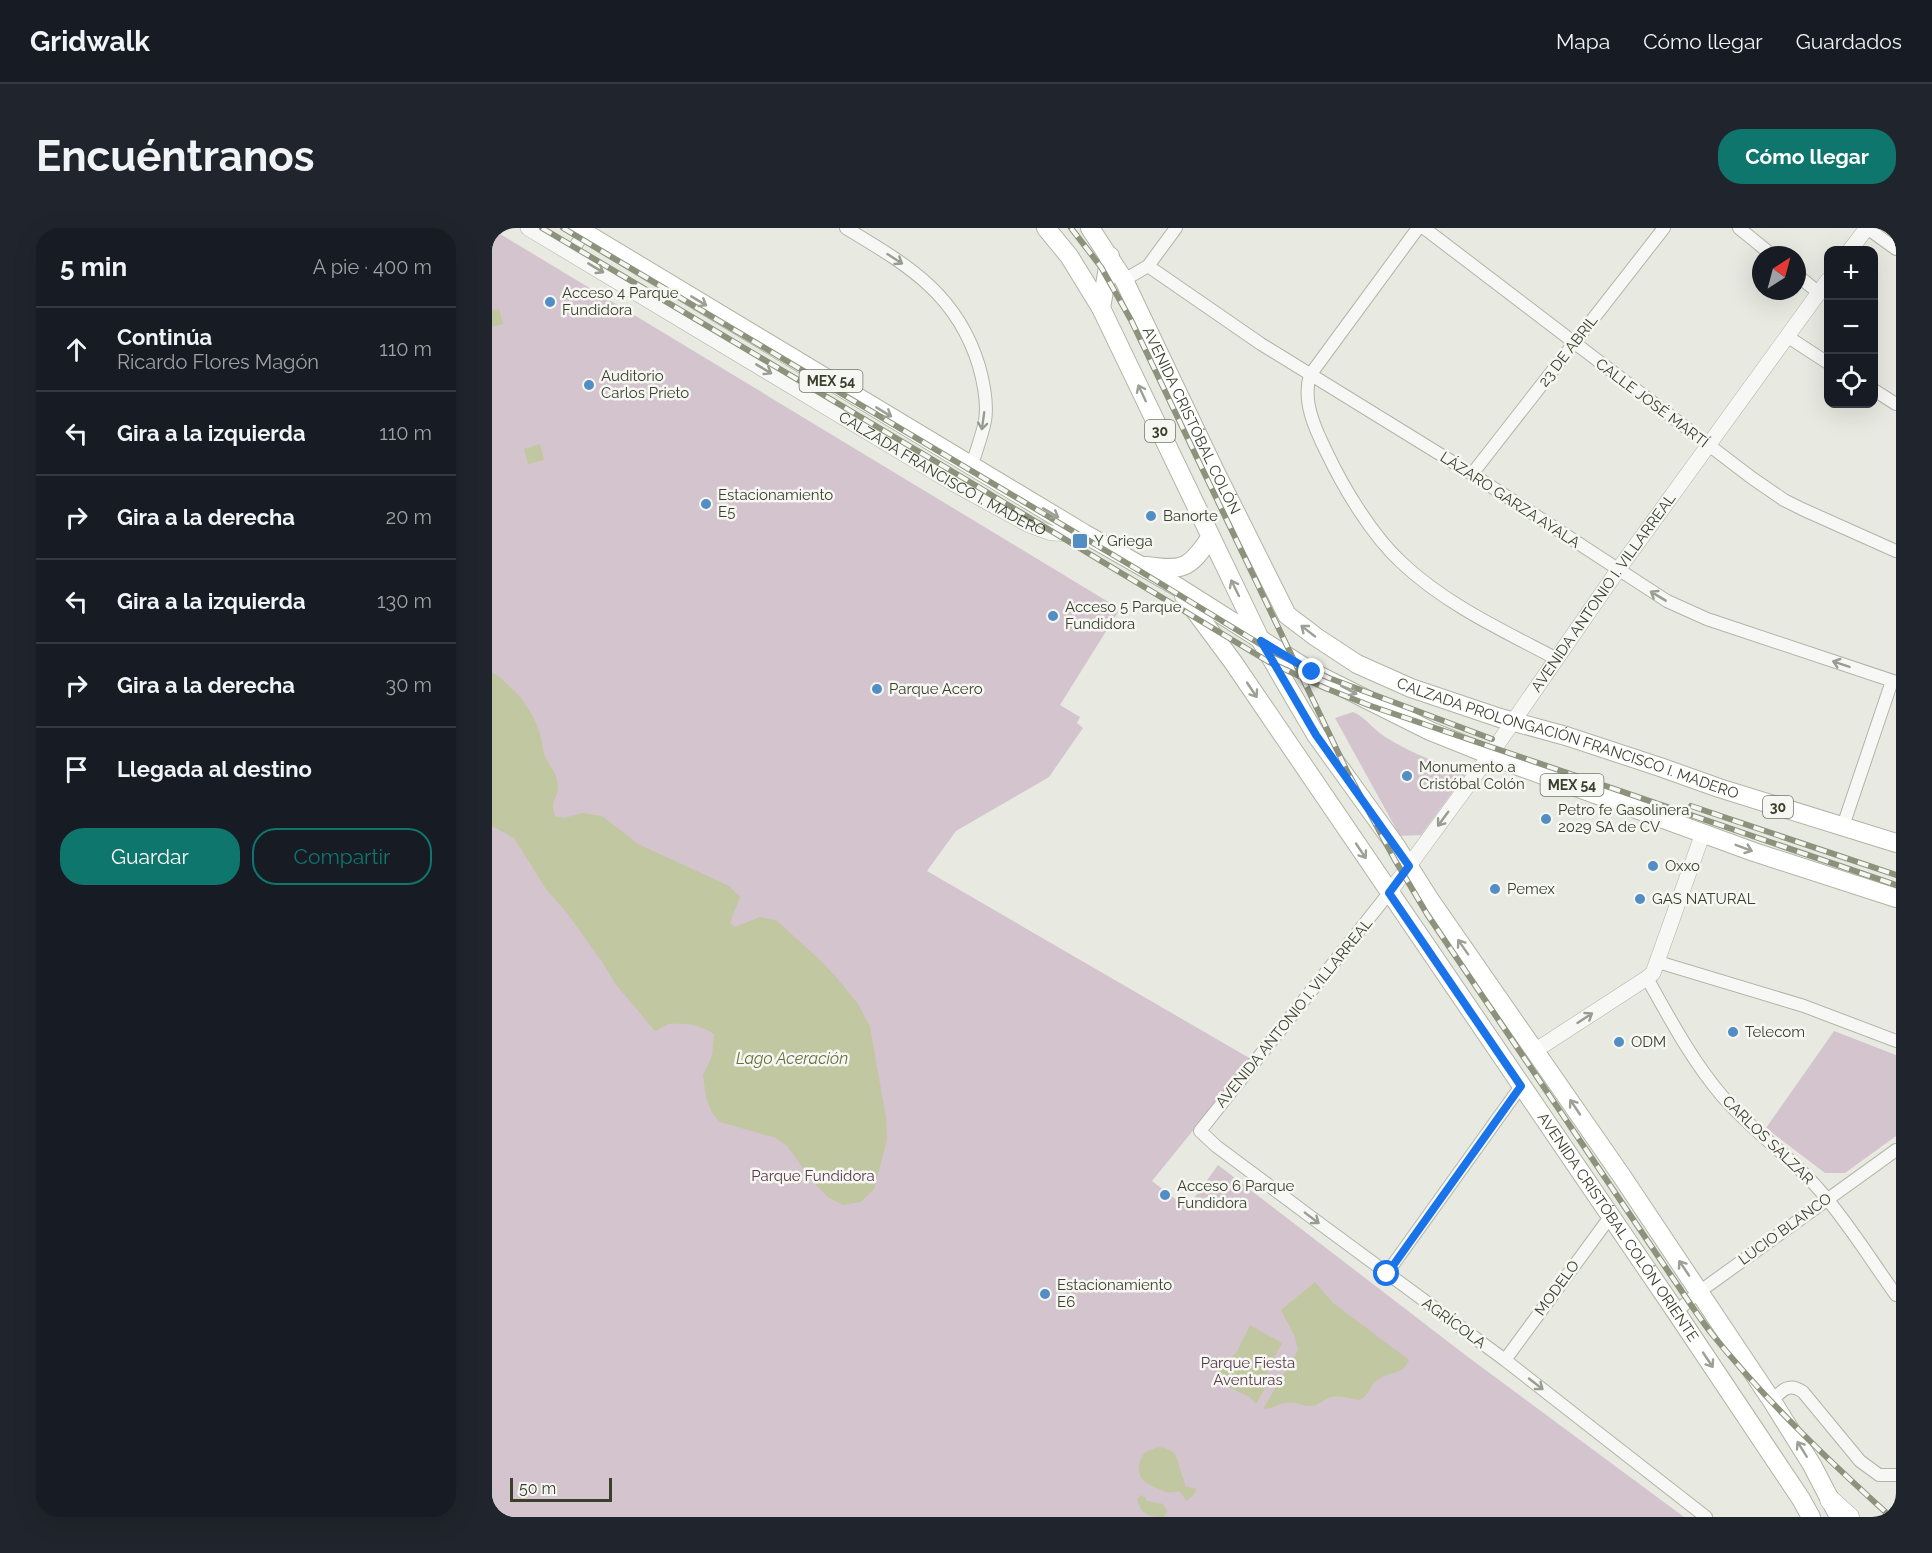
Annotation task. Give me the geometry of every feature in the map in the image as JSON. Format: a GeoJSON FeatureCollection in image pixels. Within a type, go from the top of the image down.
{"type":"FeatureCollection","features":[{"type":"Feature","properties":{"kind":"highway"},"geometry":{"type":"LineString","coordinates":[[1835,1509],[1849,1517]]}},
{"type":"Feature","properties":{"kind":"main road","name":"30"},"geometry":{"type":"LineString","coordinates":[[1046,228],[1069,256],[1101,308],[1261,641]]}},
{"type":"Feature","properties":{"kind":"main road","name":"AVENIDA CRISTÓBAL COLÓN"},"geometry":{"type":"LineString","coordinates":[[1090,228],[1124,280],[1287,615]]}},
{"type":"Feature","properties":{"kind":"main road","name":"CALZADA FRANCISCO I. MADERO"},"geometry":{"type":"LineString","coordinates":[[583,229],[1085,534],[1178,587],[1261,641]]}},
{"type":"Feature","properties":{"kind":"main road"},"geometry":{"type":"LineString","coordinates":[[1101,308],[1110,256]]}},
{"type":"Feature","properties":{"kind":"main road"},"geometry":{"type":"LineString","coordinates":[[1138,565],[1171,568],[1185,566],[1194,561],[1210,538]]}},
{"type":"Feature","properties":{"kind":"main road","name":"CALZADA FRANCISCO I. MADERO"},"geometry":{"type":"LineString","coordinates":[[1178,587],[1218,642]]}},
{"type":"Feature","properties":{"kind":"main road","name":"CALZADA PROLONGACIÓN FRANCISCO I. MADERO"},"geometry":{"type":"LineString","coordinates":[[1287,615],[1331,648],[1357,664],[1410,688],[1896,843]]}},
{"type":"Feature","properties":{"kind":"main road"},"geometry":{"type":"LineString","coordinates":[[1261,641],[1316,735],[1536,1050],[1772,1401],[1812,1465],[1835,1509]]}},
{"type":"Feature","properties":{"kind":"main road","name":"CALZADA PROLONGACIÓN FRANCISCO I. MADERO"},"geometry":{"type":"LineString","coordinates":[[1261,641],[1312,672],[1430,731],[1754,852],[1896,898]]}},
{"type":"Feature","properties":{"kind":"main road","name":"AVENIDA CRISTÓBAL COLÓN ORIENTE"},"geometry":{"type":"LineString","coordinates":[[1218,642],[1676,1312],[1811,1517]]}},
{"type":"Feature","properties":{"kind":"street","name":"CALZADA FRANCISCO I. MADERO"},"geometry":{"type":"LineString","coordinates":[[528,228],[1014,518],[1051,533],[1085,534]]}},
{"type":"Feature","properties":{"kind":"street"},"geometry":{"type":"LineString","coordinates":[[846,228],[900,261],[937,291],[958,318],[974,349],[984,386],[985,419],[972,465]]}},
{"type":"Feature","properties":{"kind":"street"},"geometry":{"type":"LineString","coordinates":[[1124,280],[1148,266],[1176,228]]}},
{"type":"Feature","properties":{"kind":"street"},"geometry":{"type":"LineString","coordinates":[[1418,228],[1310,375],[1306,387],[1308,405],[1317,434],[1338,475],[1366,521],[1400,561],[1461,607],[1556,658]]}},
{"type":"Feature","properties":{"kind":"street","name":"CALLE JOSÉ MARTÍ"},"geometry":{"type":"LineString","coordinates":[[1424,228],[1708,446],[1784,500],[1896,550]]}},
{"type":"Feature","properties":{"kind":"street","name":"23 DE ABRIL"},"geometry":{"type":"LineString","coordinates":[[1472,474],[1664,228]]}},
{"type":"Feature","properties":{"kind":"street"},"geometry":{"type":"LineString","coordinates":[[1739,228],[1761,246]]}},
{"type":"Feature","properties":{"kind":"street"},"geometry":{"type":"LineString","coordinates":[[1853,246],[1867,228],[1896,249]]}},
{"type":"Feature","properties":{"kind":"street"},"geometry":{"type":"LineString","coordinates":[[571,253],[583,229]]}},
{"type":"Feature","properties":{"kind":"street","name":"LÁZARO GARZA AYALA"},"geometry":{"type":"LineString","coordinates":[[1148,266],[1261,344],[1472,474],[1667,601],[1707,619],[1894,682]]}},
{"type":"Feature","properties":{"kind":"street"},"geometry":{"type":"LineString","coordinates":[[1806,282],[1819,293]]}},
{"type":"Feature","properties":{"kind":"street","name":"AVENIDA ANTONIO I. VILLARREAL"},"geometry":{"type":"LineString","coordinates":[[1200,1131],[1409,866],[1490,755],[1618,570],[1824,286]]}},
{"type":"Feature","properties":{"kind":"street"},"geometry":{"type":"LineString","coordinates":[[1788,337],[1824,360]]}},
{"type":"Feature","properties":{"kind":"street"},"geometry":{"type":"LineString","coordinates":[[1878,393],[1896,404]]}},
{"type":"Feature","properties":{"kind":"street"},"geometry":{"type":"LineString","coordinates":[[1843,826],[1894,682]]}},
{"type":"Feature","properties":{"kind":"street"},"geometry":{"type":"LineString","coordinates":[[1536,1050],[1653,973],[1704,833]]}},
{"type":"Feature","properties":{"kind":"street"},"geometry":{"type":"LineString","coordinates":[[1658,962],[1804,1006],[1896,1041]]}},
{"type":"Feature","properties":{"kind":"street","name":"CARLOS SALZAR"},"geometry":{"type":"LineString","coordinates":[[1647,978],[1697,1064],[1745,1120],[1827,1198],[1896,1295]]}},
{"type":"Feature","properties":{"kind":"street"},"geometry":{"type":"LineString","coordinates":[[1387,1274],[1521,1086]]}},
{"type":"Feature","properties":{"kind":"street","name":"AGRÍCOLA"},"geometry":{"type":"LineString","coordinates":[[1200,1131],[1216,1146],[1505,1360],[1706,1517]]}},
{"type":"Feature","properties":{"kind":"street","name":"LUCIO BLANCO"},"geometry":{"type":"LineString","coordinates":[[1676,1312],[1699,1292],[1896,1150]]}},
{"type":"Feature","properties":{"kind":"street","name":"MODELO"},"geometry":{"type":"LineString","coordinates":[[1505,1360],[1610,1217]]}},
{"type":"Feature","properties":{"kind":"street"},"geometry":{"type":"LineString","coordinates":[[1772,1401],[1785,1387],[1792,1386],[1798,1389],[1803,1392],[1860,1461],[1879,1475],[1896,1475]]}},
{"type":"Feature","properties":{"kind":"green space","name":"Parque Fundidora"},"geometry":{"type":"Polygon","coordinates":[[[492,229],[1120,609],[1060,705],[1080,717],[1077,723],[1083,728],[1049,777],[956,831],[927,871],[1251,1059],[1152,1181],[1187,1208],[1218,1165],[1468,1357],[1684,1517],[492,1517],[492,229]]]}},
{"type":"Feature","properties":{"kind":"green space"},"geometry":{"type":"Polygon","coordinates":[[[1353,712],[1396,743],[1465,775],[1421,835],[1400,836],[1335,718],[1353,712]]]}},
{"type":"Feature","properties":{"kind":"green space"},"geometry":{"type":"Polygon","coordinates":[[[1834,1031],[1896,1055],[1896,1136],[1845,1173],[1825,1173],[1766,1128],[1834,1031]]]}},
{"type":"Feature","properties":{"kind":"water"},"geometry":{"type":"Polygon","coordinates":[[[499,309],[503,324],[492,327],[492,310],[499,309]]]}},
{"type":"Feature","properties":{"kind":"water"},"geometry":{"type":"Polygon","coordinates":[[[540,444],[544,460],[528,464],[524,449],[540,444]]]}},
{"type":"Feature","properties":{"kind":"water","name":"Lago Aceración"},"geometry":{"type":"Polygon","coordinates":[[[492,672],[516,692],[534,718],[544,754],[557,781],[558,789],[553,806],[555,816],[564,818],[582,813],[602,816],[638,844],[729,886],[740,897],[730,923],[735,927],[760,917],[776,920],[823,963],[858,1004],[870,1027],[886,1118],[887,1140],[874,1189],[861,1202],[843,1205],[829,1198],[816,1185],[787,1146],[776,1138],[720,1122],[712,1113],[706,1097],[703,1075],[712,1056],[714,1034],[698,1026],[681,1023],[669,1024],[655,1031],[614,982],[567,913],[546,889],[514,838],[492,826],[492,672]]]}},
{"type":"Feature","properties":{"kind":"water"},"geometry":{"type":"Polygon","coordinates":[[[1315,1282],[1333,1303],[1409,1360],[1399,1371],[1377,1380],[1360,1400],[1335,1397],[1312,1406],[1289,1403],[1263,1409],[1298,1350],[1295,1337],[1281,1310],[1315,1282]]]}},
{"type":"Feature","properties":{"kind":"water"},"geometry":{"type":"Polygon","coordinates":[[[1250,1325],[1282,1343],[1268,1369],[1265,1388],[1256,1404],[1250,1397],[1229,1387],[1215,1371],[1236,1353],[1250,1325]]]}},
{"type":"Feature","properties":{"kind":"water"},"geometry":{"type":"Polygon","coordinates":[[[1159,1447],[1173,1453],[1185,1486],[1196,1489],[1187,1501],[1179,1491],[1165,1491],[1150,1485],[1141,1478],[1139,1464],[1145,1452],[1159,1447]]]}},
{"type":"Feature","properties":{"kind":"water"},"geometry":{"type":"Polygon","coordinates":[[[1141,1495],[1147,1501],[1163,1504],[1167,1511],[1164,1517],[1150,1516],[1143,1512],[1137,1499],[1141,1495]]]}},
{"type":"Feature","properties":{"kind":"railway"},"geometry":{"type":"LineString","coordinates":[[542,228],[1269,662],[1371,706],[1896,885]]}},
{"type":"Feature","properties":{"kind":"railway"},"geometry":{"type":"LineString","coordinates":[[563,228],[1273,652],[1329,678],[1492,739]]}},
{"type":"Feature","properties":{"kind":"railway"},"geometry":{"type":"LineString","coordinates":[[1071,228],[1101,267],[1131,320],[1347,771],[1427,914],[1712,1334],[1798,1429],[1891,1517]]}},
{"type":"Feature","properties":{"kind":"railway"},"geometry":{"type":"LineString","coordinates":[[1691,806],[1896,875]]}},
{"type":"Feature","properties":{"kind":"place","name":"Acceso 4 Parque Fundidora"},"geometry":{"type":"Point","coordinates":[550,302]}},
{"type":"Feature","properties":{"kind":"place","name":"Auditorio Carlos Prieto"},"geometry":{"type":"Point","coordinates":[589,385]}},
{"type":"Feature","properties":{"kind":"place","name":"Estacionamiento E5"},"geometry":{"type":"Point","coordinates":[706,504]}},
{"type":"Feature","properties":{"kind":"place","name":"Banorte"},"geometry":{"type":"Point","coordinates":[1151,516]}},
{"type":"Feature","properties":{"kind":"place","name":"Y Griega"},"geometry":{"type":"Point","coordinates":[1080,541]}},
{"type":"Feature","properties":{"kind":"place","name":"Acceso 5 Parque Fundidora"},"geometry":{"type":"Point","coordinates":[1053,616]}},
{"type":"Feature","properties":{"kind":"place","name":"Parque Acero"},"geometry":{"type":"Point","coordinates":[877,689]}},
{"type":"Feature","properties":{"kind":"place","name":"Monumento a Cristóbal Colón"},"geometry":{"type":"Point","coordinates":[1407,776]}},
{"type":"Feature","properties":{"kind":"place","name":"Petro fe Gasolinera 2029 SA de CV"},"geometry":{"type":"Point","coordinates":[1546,819]}},
{"type":"Feature","properties":{"kind":"place","name":"Oxxo"},"geometry":{"type":"Point","coordinates":[1653,866]}},
{"type":"Feature","properties":{"kind":"place","name":"Pemex"},"geometry":{"type":"Point","coordinates":[1495,889]}},
{"type":"Feature","properties":{"kind":"place","name":"GAS NATURAL"},"geometry":{"type":"Point","coordinates":[1640,899]}},
{"type":"Feature","properties":{"kind":"place","name":"Telecom"},"geometry":{"type":"Point","coordinates":[1733,1032]}},
{"type":"Feature","properties":{"kind":"place","name":"ODM"},"geometry":{"type":"Point","coordinates":[1619,1042]}},
{"type":"Feature","properties":{"kind":"place","name":"Acceso 6 Parque Fundidora"},"geometry":{"type":"Point","coordinates":[1165,1195]}},
{"type":"Feature","properties":{"kind":"place","name":"Estacionamiento E6"},"geometry":{"type":"Point","coordinates":[1045,1294]}},
{"type":"Feature","properties":{"kind":"route"},"geometry":{"type":"LineString","coordinates":[[1312,672],[1261,641],[1316,735],[1409,866],[1389,893],[1521,1086],[1387,1274]]}},
{"type":"Feature","properties":{"kind":"park label","name":"Parque Fiesta Aventuras"},"geometry":{"type":"Point","coordinates":[1248,1372]}}]}
